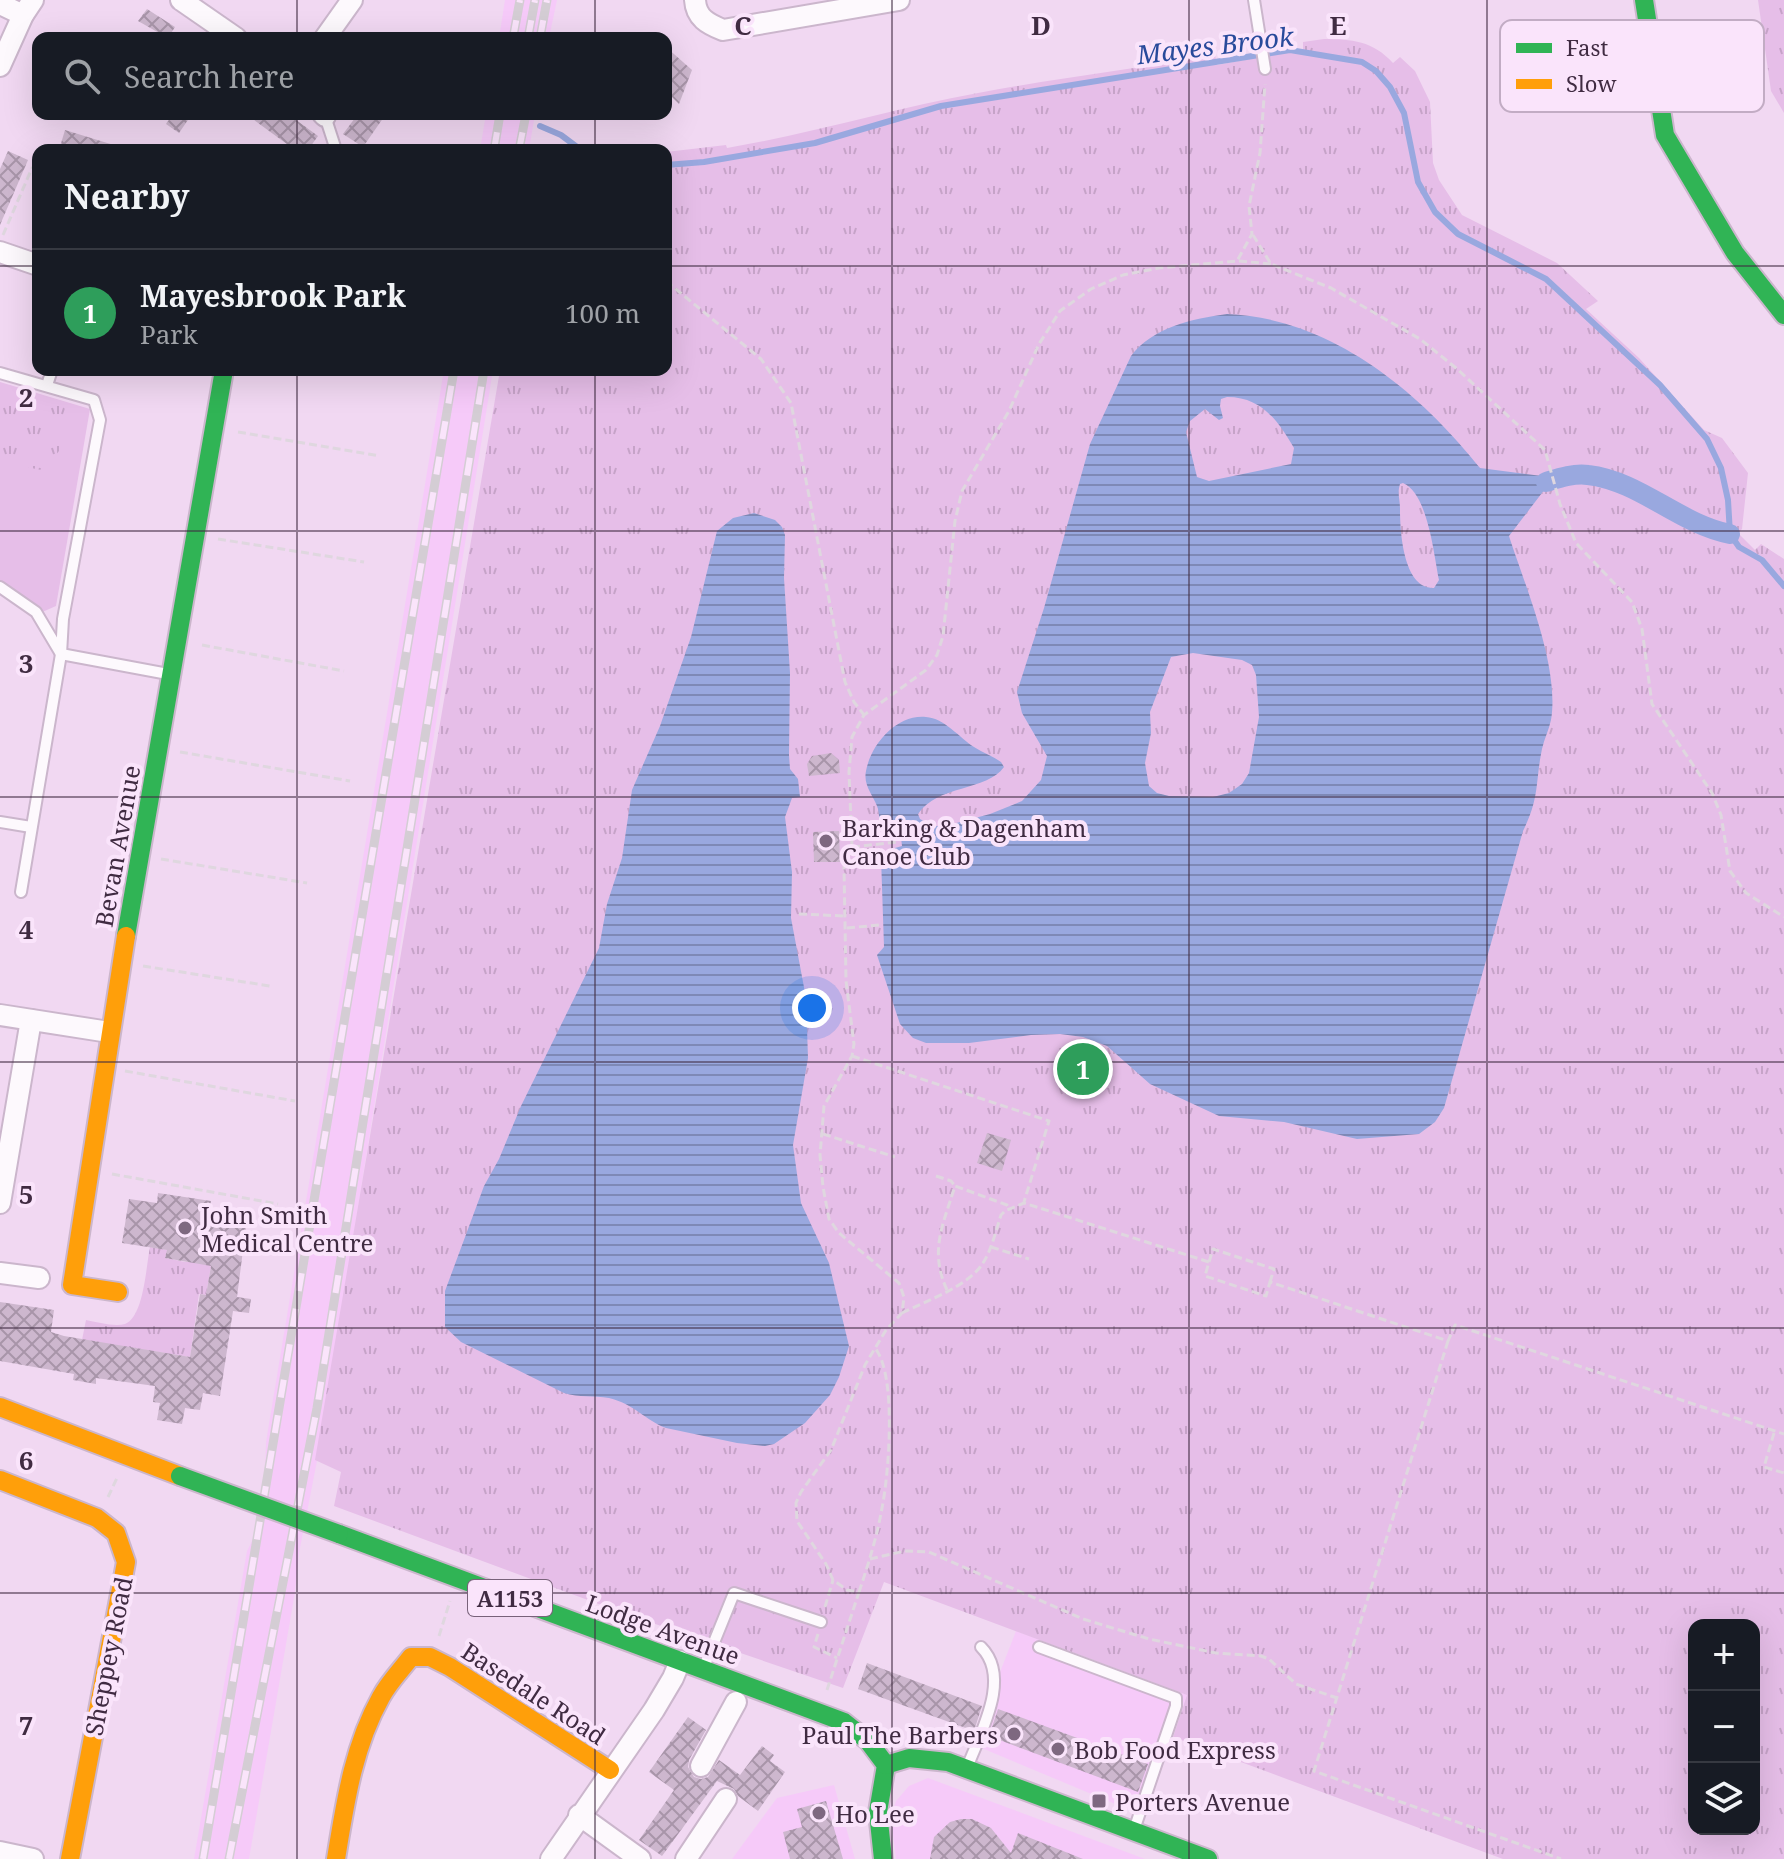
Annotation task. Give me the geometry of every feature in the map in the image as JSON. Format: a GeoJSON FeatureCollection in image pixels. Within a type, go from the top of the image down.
{"type":"FeatureCollection","features":[{"type":"Feature","properties":{"kind":"street"},"geometry":{"type":"LineString","coordinates":[[181,0],[227,32]]}},
{"type":"Feature","properties":{"kind":"street"},"geometry":{"type":"LineString","coordinates":[[329,32],[352,0]]}},
{"type":"Feature","properties":{"kind":"street"},"geometry":{"type":"LineString","coordinates":[[695,0],[705,23],[723,30],[899,0]]}},
{"type":"Feature","properties":{"kind":"street"},"geometry":{"type":"LineString","coordinates":[[1644,0],[1647,20]]}},
{"type":"Feature","properties":{"kind":"street"},"geometry":{"type":"LineString","coordinates":[[0,4],[28,8],[0,66]]}},
{"type":"Feature","properties":{"kind":"street"},"geometry":{"type":"LineString","coordinates":[[1661,112],[1665,135],[1735,253],[1784,315]]}},
{"type":"Feature","properties":{"kind":"street"},"geometry":{"type":"LineString","coordinates":[[0,252],[32,263]]}},
{"type":"Feature","properties":{"kind":"street","name":"Bevan Avenue"},"geometry":{"type":"LineString","coordinates":[[118,1292],[72,1285],[109,1032],[223,376]]}},
{"type":"Feature","properties":{"kind":"street"},"geometry":{"type":"LineString","coordinates":[[0,1015],[109,1032]]}},
{"type":"Feature","properties":{"kind":"street"},"geometry":{"type":"LineString","coordinates":[[0,1203],[31,1020]]}},
{"type":"Feature","properties":{"kind":"street"},"geometry":{"type":"LineString","coordinates":[[0,1273],[39,1278]]}},
{"type":"Feature","properties":{"kind":"street","name":"Lodge Avenue"},"geometry":{"type":"LineString","coordinates":[[0,1407],[844,1722],[868,1741],[886,1765]]}},
{"type":"Feature","properties":{"kind":"street","name":"Sheppey Road"},"geometry":{"type":"LineString","coordinates":[[0,1480],[97,1518],[116,1533],[126,1562],[70,1859]]}},
{"type":"Feature","properties":{"kind":"street","name":"Basedale Road"},"geometry":{"type":"LineString","coordinates":[[336,1859],[356,1750],[382,1694],[411,1657],[430,1657],[450,1667],[610,1770]]}},
{"type":"Feature","properties":{"kind":"street"},"geometry":{"type":"LineString","coordinates":[[551,1859],[654,1710],[680,1661]]}},
{"type":"Feature","properties":{"kind":"street"},"geometry":{"type":"LineString","coordinates":[[701,1766],[736,1702]]}},
{"type":"Feature","properties":{"kind":"street"},"geometry":{"type":"LineString","coordinates":[[883,1859],[877,1834],[878,1790],[886,1765],[909,1758],[948,1762],[1208,1859]]}},
{"type":"Feature","properties":{"kind":"street"},"geometry":{"type":"LineString","coordinates":[[686,1859],[726,1799]]}},
{"type":"Feature","properties":{"kind":"street"},"geometry":{"type":"LineString","coordinates":[[579,1815],[640,1859]]}},
{"type":"Feature","properties":{"kind":"street"},"geometry":{"type":"LineString","coordinates":[[0,1852],[33,1859]]}},
{"type":"Feature","properties":{"kind":"lane"},"geometry":{"type":"LineString","coordinates":[[1254,0],[1265,69]]}},
{"type":"Feature","properties":{"kind":"lane"},"geometry":{"type":"LineString","coordinates":[[326,120],[334,144]]}},
{"type":"Feature","properties":{"kind":"lane"},"geometry":{"type":"LineString","coordinates":[[0,373],[94,400],[100,420],[63,619],[61,654],[21,892]]}},
{"type":"Feature","properties":{"kind":"lane"},"geometry":{"type":"LineString","coordinates":[[47,385],[50,376]]}},
{"type":"Feature","properties":{"kind":"lane"},"geometry":{"type":"LineString","coordinates":[[0,587],[36,612],[61,654],[171,674]]}},
{"type":"Feature","properties":{"kind":"lane"},"geometry":{"type":"LineString","coordinates":[[0,822],[31,827]]}},
{"type":"Feature","properties":{"kind":"lane"},"geometry":{"type":"LineString","coordinates":[[703,1669],[734,1593],[821,1622]]}},
{"type":"Feature","properties":{"kind":"lane"},"geometry":{"type":"LineString","coordinates":[[967,1770],[992,1696],[995,1676],[991,1657],[981,1647]]}},
{"type":"Feature","properties":{"kind":"lane"},"geometry":{"type":"LineString","coordinates":[[1039,1647],[1176,1698],[1176,1706],[1134,1831]]}},
{"type":"Feature","properties":{"kind":"path"},"geometry":{"type":"LineString","coordinates":[[1265,69],[1260,153],[1249,206],[1252,234],[1271,264]]}},
{"type":"Feature","properties":{"kind":"path"},"geometry":{"type":"LineString","coordinates":[[0,242],[32,168]]}},
{"type":"Feature","properties":{"kind":"path"},"geometry":{"type":"LineString","coordinates":[[1237,261],[1252,234]]}},
{"type":"Feature","properties":{"kind":"path"},"geometry":{"type":"LineString","coordinates":[[902,1313],[904,1297],[899,1283],[848,1242],[829,1219],[823,1187],[821,1134],[824,1106],[852,1056],[854,1044],[846,981],[844,867],[852,847],[852,737],[864,715],[926,670],[937,655],[943,636],[955,521],[962,491],[1009,411],[1039,344],[1060,311],[1091,289],[1123,275],[1159,268],[1237,261],[1271,264],[1331,288],[1420,339],[1537,440],[1548,457],[1560,504],[1576,543],[1632,602],[1642,629],[1652,704],[1712,793],[1721,815],[1730,871],[1746,893],[1784,917]]}},
{"type":"Feature","properties":{"kind":"path"},"geometry":{"type":"LineString","coordinates":[[672,286],[761,359],[791,403],[845,682],[864,715]]}},
{"type":"Feature","properties":{"kind":"path"},"geometry":{"type":"LineString","coordinates":[[214,428],[380,456]]}},
{"type":"Feature","properties":{"kind":"path"},"geometry":{"type":"LineString","coordinates":[[195,535],[364,562]]}},
{"type":"Feature","properties":{"kind":"path"},"geometry":{"type":"LineString","coordinates":[[177,640],[344,671]]}},
{"type":"Feature","properties":{"kind":"path"},"geometry":{"type":"LineString","coordinates":[[158,748],[350,781]]}},
{"type":"Feature","properties":{"kind":"path"},"geometry":{"type":"LineString","coordinates":[[852,847],[898,842]]}},
{"type":"Feature","properties":{"kind":"path"},"geometry":{"type":"LineString","coordinates":[[140,856],[307,883]]}},
{"type":"Feature","properties":{"kind":"path"},"geometry":{"type":"LineString","coordinates":[[799,914],[845,916]]}},
{"type":"Feature","properties":{"kind":"path"},"geometry":{"type":"LineString","coordinates":[[845,928],[879,925]]}},
{"type":"Feature","properties":{"kind":"path"},"geometry":{"type":"LineString","coordinates":[[121,962],[270,986]]}},
{"type":"Feature","properties":{"kind":"path"},"geometry":{"type":"LineString","coordinates":[[852,1056],[1049,1121],[1024,1203]]}},
{"type":"Feature","properties":{"kind":"path"},"geometry":{"type":"LineString","coordinates":[[105,1068],[295,1101]]}},
{"type":"Feature","properties":{"kind":"path"},"geometry":{"type":"LineString","coordinates":[[821,1134],[895,1157]]}},
{"type":"Feature","properties":{"kind":"path"},"geometry":{"type":"LineString","coordinates":[[90,1171],[278,1204]]}},
{"type":"Feature","properties":{"kind":"path"},"geometry":{"type":"LineString","coordinates":[[936,1176],[1009,1208]]}},
{"type":"Feature","properties":{"kind":"path"},"geometry":{"type":"LineString","coordinates":[[948,1291],[936,1257],[955,1186]]}},
{"type":"Feature","properties":{"kind":"path"},"geometry":{"type":"LineString","coordinates":[[859,1592],[847,1590],[833,1580],[797,1521],[796,1503],[831,1450],[875,1348],[902,1313],[948,1291],[981,1266],[1001,1215],[1009,1208],[1024,1203],[1209,1262]]}},
{"type":"Feature","properties":{"kind":"path"},"geometry":{"type":"LineString","coordinates":[[990,1247],[1029,1259]]}},
{"type":"Feature","properties":{"kind":"path"},"geometry":{"type":"LineString","coordinates":[[1213,1249],[1274,1269],[1266,1296],[1205,1276],[1209,1262],[1213,1249]]}},
{"type":"Feature","properties":{"kind":"path"},"geometry":{"type":"LineString","coordinates":[[1270,1282],[1448,1341]]}},
{"type":"Feature","properties":{"kind":"path"},"geometry":{"type":"LineString","coordinates":[[1561,1859],[1314,1771],[1455,1325],[1784,1434]]}},
{"type":"Feature","properties":{"kind":"path"},"geometry":{"type":"LineString","coordinates":[[825,1694],[870,1559],[882,1507],[889,1405],[886,1373],[875,1348]]}},
{"type":"Feature","properties":{"kind":"path"},"geometry":{"type":"LineString","coordinates":[[1775,1431],[1764,1467],[1784,1473]]}},
{"type":"Feature","properties":{"kind":"path"},"geometry":{"type":"LineString","coordinates":[[103,1508],[115,1482]]}},
{"type":"Feature","properties":{"kind":"path"},"geometry":{"type":"LineString","coordinates":[[870,1559],[905,1551],[929,1552],[1083,1619],[1149,1639],[1216,1653],[1261,1656],[1269,1659],[1296,1684],[1337,1698]]}},
{"type":"Feature","properties":{"kind":"path"},"geometry":{"type":"LineString","coordinates":[[833,1580],[814,1647],[837,1658]]}},
{"type":"Feature","properties":{"kind":"path"},"geometry":{"type":"LineString","coordinates":[[436,1643],[449,1604]]}},
{"type":"Feature","properties":{"kind":"shaded area"},"geometry":{"type":"Polygon","coordinates":[[[505,0],[557,0],[550,32],[500,32],[505,0]]]}},
{"type":"Feature","properties":{"kind":"shaded area"},"geometry":{"type":"Polygon","coordinates":[[[485,120],[534,120],[530,144],[481,144],[485,120]]]}},
{"type":"Feature","properties":{"kind":"shaded area"},"geometry":{"type":"Polygon","coordinates":[[[443,376],[492,376],[317,1461],[249,1859],[194,1859],[247,1551],[253,1539],[265,1475],[266,1442],[443,376]]]}},
{"type":"Feature","properties":{"kind":"shaded area"},"geometry":{"type":"Polygon","coordinates":[[[1016,1631],[1187,1695],[1144,1816],[972,1744],[1016,1631]]]}},
{"type":"Feature","properties":{"kind":"shaded area"},"geometry":{"type":"Polygon","coordinates":[[[928,1778],[1145,1859],[896,1859],[891,1817],[896,1801],[909,1786],[928,1778]]]}},
{"type":"Feature","properties":{"kind":"shaded area"},"geometry":{"type":"Polygon","coordinates":[[[834,1785],[855,1859],[732,1859],[777,1798],[834,1785]]]}},
{"type":"Feature","properties":{"kind":"green space"},"geometry":{"type":"Polygon","coordinates":[[[1758,0],[1784,0],[1784,113],[1771,91],[1764,20],[1761,20],[1758,0]]]}},
{"type":"Feature","properties":{"kind":"green space"},"geometry":{"type":"Polygon","coordinates":[[[1324,39],[1362,43],[1378,50],[1393,63],[1400,57],[1415,71],[1430,102],[1433,163],[1439,180],[1462,215],[1557,263],[1598,301],[1586,309],[1639,358],[1704,430],[1722,438],[1748,473],[1742,529],[1738,533],[1755,550],[1761,544],[1784,559],[1784,1859],[1503,1859],[1173,1737],[1187,1695],[884,1582],[843,1688],[623,1613],[334,1506],[341,1472],[315,1460],[499,376],[672,376],[672,151],[726,145],[727,148],[947,99],[1037,83],[1215,55],[1217,65],[1303,49],[1303,42],[1324,39]]]}},
{"type":"Feature","properties":{"kind":"green space"},"geometry":{"type":"Polygon","coordinates":[[[0,382],[90,409],[56,606],[40,613],[0,584],[0,382]]]}},
{"type":"Feature","properties":{"kind":"green space"},"geometry":{"type":"Polygon","coordinates":[[[29,398],[64,407],[67,417],[64,442],[41,470],[12,464],[0,452],[0,411],[8,400],[29,398]]]}},
{"type":"Feature","properties":{"kind":"green space"},"geometry":{"type":"Polygon","coordinates":[[[150,1247],[167,1250],[166,1258],[185,1262],[212,1260],[206,1295],[199,1294],[190,1357],[82,1340],[86,1320],[116,1325],[125,1324],[131,1319],[140,1302],[150,1247]]]}},
{"type":"Feature","properties":{"kind":"water"},"geometry":{"type":"Polygon","coordinates":[[[1227,314],[1265,319],[1301,329],[1336,344],[1400,386],[1456,439],[1480,468],[1542,476],[1546,482],[1545,489],[1509,536],[1546,652],[1552,699],[1551,720],[1542,749],[1532,809],[1523,831],[1444,1108],[1435,1122],[1419,1134],[1357,1139],[1284,1122],[1219,1116],[1150,1084],[1107,1046],[1083,1037],[1031,1035],[969,1043],[926,1043],[913,1038],[900,1024],[877,955],[884,947],[881,857],[895,856],[895,848],[902,846],[900,829],[880,831],[878,809],[865,776],[873,751],[887,733],[905,720],[926,717],[945,725],[1001,762],[1004,767],[996,775],[926,805],[918,814],[920,819],[933,826],[945,826],[990,814],[1022,801],[1041,780],[1047,756],[1022,713],[1017,692],[1090,444],[1131,356],[1140,346],[1174,326],[1227,314]],[[1227,397],[1221,399],[1223,418],[1219,420],[1205,409],[1190,421],[1186,432],[1197,477],[1209,481],[1291,464],[1294,448],[1268,412],[1250,401],[1227,397]],[[1400,484],[1405,557],[1416,579],[1424,586],[1434,588],[1439,580],[1424,512],[1412,489],[1400,484]],[[1193,653],[1171,657],[1150,712],[1151,733],[1145,763],[1149,786],[1157,793],[1169,796],[1213,797],[1229,793],[1242,784],[1249,773],[1259,717],[1256,675],[1252,665],[1242,660],[1193,653]]]}},
{"type":"Feature","properties":{"kind":"water"},"geometry":{"type":"Polygon","coordinates":[[[754,513],[775,520],[785,535],[784,578],[790,673],[789,755],[790,769],[798,779],[800,797],[792,798],[785,817],[792,872],[791,918],[806,998],[808,1058],[793,1145],[801,1203],[829,1263],[849,1346],[830,1395],[805,1423],[774,1444],[765,1446],[666,1428],[618,1401],[564,1393],[461,1342],[445,1327],[445,1291],[484,1186],[599,948],[607,904],[622,858],[632,790],[660,726],[691,637],[717,531],[733,518],[754,513]]]}},
{"type":"Feature","properties":{"kind":"building"},"geometry":{"type":"Polygon","coordinates":[[[147,9],[175,27],[172,32],[157,32],[138,21],[147,9]]]}},
{"type":"Feature","properties":{"kind":"building"},"geometry":{"type":"Polygon","coordinates":[[[672,52],[692,70],[679,104],[672,97],[672,52]]]}},
{"type":"Feature","properties":{"kind":"building"},"geometry":{"type":"Polygon","coordinates":[[[169,120],[188,120],[179,133],[166,124],[169,120]]]}},
{"type":"Feature","properties":{"kind":"building"},"geometry":{"type":"Polygon","coordinates":[[[254,120],[296,120],[318,136],[312,144],[287,144],[254,120]]]}},
{"type":"Feature","properties":{"kind":"building"},"geometry":{"type":"Polygon","coordinates":[[[354,120],[382,120],[365,144],[358,144],[343,134],[354,120]]]}},
{"type":"Feature","properties":{"kind":"building"},"geometry":{"type":"Polygon","coordinates":[[[65,130],[110,144],[61,144],[65,130]]]}},
{"type":"Feature","properties":{"kind":"building"},"geometry":{"type":"Polygon","coordinates":[[[8,151],[28,160],[0,225],[0,169],[8,151]]]}},
{"type":"Feature","properties":{"kind":"building"},"geometry":{"type":"Polygon","coordinates":[[[831,753],[839,760],[840,773],[809,776],[807,764],[812,756],[831,753]]]}},
{"type":"Feature","properties":{"kind":"building","name":"Barking & Dagenham Canoe Club"},"geometry":{"type":"Polygon","coordinates":[[[839,831],[840,862],[814,862],[813,832],[839,831]]]}},
{"type":"Feature","properties":{"kind":"building"},"geometry":{"type":"Polygon","coordinates":[[[987,1133],[1011,1140],[1002,1171],[977,1163],[987,1133]]]}},
{"type":"Feature","properties":{"kind":"building"},"geometry":{"type":"Polygon","coordinates":[[[158,1193],[211,1201],[209,1213],[247,1219],[237,1297],[251,1299],[249,1313],[233,1311],[220,1396],[203,1393],[200,1410],[185,1408],[182,1424],[157,1420],[160,1403],[153,1402],[155,1386],[96,1378],[96,1384],[73,1380],[74,1374],[0,1361],[0,1302],[54,1310],[51,1332],[64,1336],[190,1357],[200,1294],[206,1295],[211,1266],[165,1258],[167,1250],[122,1243],[129,1199],[157,1203],[158,1193]]]}},
{"type":"Feature","properties":{"kind":"building"},"geometry":{"type":"Polygon","coordinates":[[[867,1663],[982,1706],[974,1731],[858,1689],[867,1663]]]}},
{"type":"Feature","properties":{"kind":"building"},"geometry":{"type":"Polygon","coordinates":[[[998,1709],[1148,1764],[1138,1792],[989,1736],[998,1709]]]}},
{"type":"Feature","properties":{"kind":"building"},"geometry":{"type":"Polygon","coordinates":[[[688,1717],[706,1730],[689,1760],[688,1767],[694,1777],[708,1777],[719,1760],[740,1775],[762,1746],[774,1755],[770,1761],[785,1772],[758,1811],[738,1796],[734,1789],[717,1781],[662,1856],[639,1840],[674,1790],[649,1772],[688,1717]]]}},
{"type":"Feature","properties":{"kind":"building"},"geometry":{"type":"Polygon","coordinates":[[[826,1801],[843,1859],[790,1859],[783,1832],[802,1827],[797,1809],[826,1801]]]}},
{"type":"Feature","properties":{"kind":"building"},"geometry":{"type":"Polygon","coordinates":[[[972,1819],[991,1828],[1011,1853],[1018,1833],[1083,1859],[930,1859],[934,1837],[950,1822],[972,1819]]]}},
{"type":"Feature","properties":{"kind":"waterway","name":"Mayes Brook"},"geometry":{"type":"LineString","coordinates":[[672,165],[815,143],[941,106],[1290,50],[1362,62],[1376,71],[1390,87],[1404,113],[1418,182],[1435,212],[1458,234],[1546,279],[1660,385],[1707,439],[1721,468],[1728,500],[1730,534],[1739,547],[1762,560],[1784,586]]}},
{"type":"Feature","properties":{"kind":"waterway","name":"Mayes Brook"},"geometry":{"type":"LineString","coordinates":[[540,126],[573,144]]}},
{"type":"Feature","properties":{"kind":"waterway"},"geometry":{"type":"LineString","coordinates":[[1546,482],[1577,475],[1607,479],[1711,529],[1730,534]]}},
{"type":"Feature","properties":{"kind":"railway"},"geometry":{"type":"LineString","coordinates":[[514,32],[520,0]]}},
{"type":"Feature","properties":{"kind":"railway"},"geometry":{"type":"LineString","coordinates":[[529,32],[535,0]]}},
{"type":"Feature","properties":{"kind":"railway"},"geometry":{"type":"LineString","coordinates":[[541,32],[547,0]]}},
{"type":"Feature","properties":{"kind":"railway"},"geometry":{"type":"LineString","coordinates":[[495,144],[499,120]]}},
{"type":"Feature","properties":{"kind":"railway"},"geometry":{"type":"LineString","coordinates":[[520,144],[525,120]]}},
{"type":"Feature","properties":{"kind":"railway"},"geometry":{"type":"LineString","coordinates":[[203,1859],[453,376]]}},
{"type":"Feature","properties":{"kind":"railway"},"geometry":{"type":"LineString","coordinates":[[229,1859],[317,1408],[483,376]]}},
{"type":"Feature","properties":{"kind":"traffic: fast"},"geometry":{"type":"LineString","coordinates":[[1644,0],[1647,20]]}},
{"type":"Feature","properties":{"kind":"traffic: fast"},"geometry":{"type":"LineString","coordinates":[[1661,112],[1665,135],[1735,253],[1784,315]]}},
{"type":"Feature","properties":{"kind":"traffic: fast"},"geometry":{"type":"LineString","coordinates":[[126,936],[223,376]]}},
{"type":"Feature","properties":{"kind":"traffic: fast"},"geometry":{"type":"LineString","coordinates":[[180,1476],[339,1534]]}},
{"type":"Feature","properties":{"kind":"traffic: fast"},"geometry":{"type":"LineString","coordinates":[[339,1534],[844,1722],[868,1741],[886,1765],[878,1812],[883,1859]]}},
{"type":"Feature","properties":{"kind":"traffic: fast"},"geometry":{"type":"LineString","coordinates":[[886,1765],[909,1758],[948,1762],[1208,1859]]}},
{"type":"Feature","properties":{"kind":"traffic: slow"},"geometry":{"type":"LineString","coordinates":[[118,1292],[72,1285],[126,936]]}},
{"type":"Feature","properties":{"kind":"traffic: slow"},"geometry":{"type":"LineString","coordinates":[[0,1407],[180,1476]]}},
{"type":"Feature","properties":{"kind":"traffic: slow"},"geometry":{"type":"LineString","coordinates":[[0,1480],[97,1518],[116,1533],[126,1562],[70,1859]]}},
{"type":"Feature","properties":{"kind":"traffic: slow"},"geometry":{"type":"LineString","coordinates":[[336,1859],[351,1776],[363,1736],[384,1692],[411,1657],[430,1657],[450,1667],[610,1770]]}},
{"type":"Feature","properties":{"kind":"place","name":"Barking & Dagenham Canoe Club"},"geometry":{"type":"Point","coordinates":[826,841]}},
{"type":"Feature","properties":{"kind":"place","name":"Mayesbrook Park"},"geometry":{"type":"Point","coordinates":[1083,1069]}},
{"type":"Feature","properties":{"kind":"place","name":"John Smith Medical Centre"},"geometry":{"type":"Point","coordinates":[185,1228]}},
{"type":"Feature","properties":{"kind":"place","name":"Paul The Barbers"},"geometry":{"type":"Point","coordinates":[1014,1734]}},
{"type":"Feature","properties":{"kind":"place","name":"Bob Food Express"},"geometry":{"type":"Point","coordinates":[1058,1749]}},
{"type":"Feature","properties":{"kind":"place","name":"Porters Avenue"},"geometry":{"type":"Point","coordinates":[1099,1801]}},
{"type":"Feature","properties":{"kind":"place","name":"Ho Lee"},"geometry":{"type":"Point","coordinates":[819,1813]}}]}
